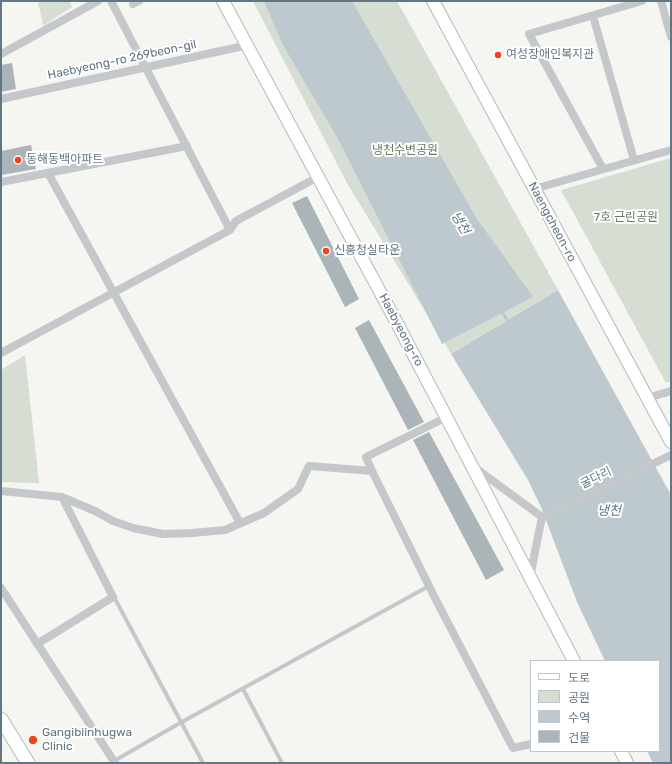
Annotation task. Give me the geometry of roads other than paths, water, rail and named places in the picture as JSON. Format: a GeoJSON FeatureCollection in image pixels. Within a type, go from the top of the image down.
{"type":"FeatureCollection","features":[{"type":"Feature","properties":{"kind":"main road","name":"Haebyeong-ro"},"geometry":{"type":"LineString","coordinates":[[223,1],[318,176],[573,660]]}},
{"type":"Feature","properties":{"kind":"main road","name":"Naengcheon-ro"},"geometry":{"type":"LineString","coordinates":[[433,1],[671,442]]}},
{"type":"Feature","properties":{"kind":"main road"},"geometry":{"type":"LineString","coordinates":[[1,719],[28,763]]}},
{"type":"Feature","properties":{"kind":"main road"},"geometry":{"type":"LineString","coordinates":[[622,752],[627,763]]}},
{"type":"Feature","properties":{"kind":"street"},"geometry":{"type":"LineString","coordinates":[[1,54],[23,44],[98,1]]}},
{"type":"Feature","properties":{"kind":"street"},"geometry":{"type":"LineString","coordinates":[[111,1],[230,230]]}},
{"type":"Feature","properties":{"kind":"street"},"geometry":{"type":"LineString","coordinates":[[603,169],[529,34],[642,1]]}},
{"type":"Feature","properties":{"kind":"street"},"geometry":{"type":"LineString","coordinates":[[661,1],[671,37]]}},
{"type":"Feature","properties":{"kind":"street"},"geometry":{"type":"LineString","coordinates":[[593,16],[634,160]]}},
{"type":"Feature","properties":{"kind":"street","name":"Haebyeong-ro 269beon-gil"},"geometry":{"type":"LineString","coordinates":[[1,99],[248,45]]}},
{"type":"Feature","properties":{"kind":"street"},"geometry":{"type":"LineString","coordinates":[[1,182],[187,146]]}},
{"type":"Feature","properties":{"kind":"street"},"geometry":{"type":"LineString","coordinates":[[534,189],[671,150]]}},
{"type":"Feature","properties":{"kind":"street"},"geometry":{"type":"LineString","coordinates":[[48,173],[240,523]]}},
{"type":"Feature","properties":{"kind":"street"},"geometry":{"type":"LineString","coordinates":[[1,353],[230,230],[236,221],[318,176]]}},
{"type":"Feature","properties":{"kind":"street"},"geometry":{"type":"LineString","coordinates":[[647,398],[671,391]]}},
{"type":"Feature","properties":{"kind":"street"},"geometry":{"type":"LineString","coordinates":[[446,417],[366,457],[429,586],[513,748],[530,744]]}},
{"type":"Feature","properties":{"kind":"street","name":"굴다리"},"geometry":{"type":"LineString","coordinates":[[543,517],[671,456]]}},
{"type":"Feature","properties":{"kind":"street"},"geometry":{"type":"LineString","coordinates":[[471,465],[543,517],[530,577]]}},
{"type":"Feature","properties":{"kind":"street"},"geometry":{"type":"LineString","coordinates":[[1,491],[62,497],[95,511],[113,521],[133,528],[164,534],[225,530],[264,513],[298,489],[309,466],[372,471]]}},
{"type":"Feature","properties":{"kind":"street"},"geometry":{"type":"LineString","coordinates":[[37,644],[113,596],[62,497]]}},
{"type":"Feature","properties":{"kind":"street"},"geometry":{"type":"LineString","coordinates":[[1,588],[114,762]]}},
{"type":"Feature","properties":{"kind":"lane"},"geometry":{"type":"LineString","coordinates":[[114,762],[180,723],[429,586]]}},
{"type":"Feature","properties":{"kind":"lane"},"geometry":{"type":"LineString","coordinates":[[113,596],[180,723],[203,763]]}},
{"type":"Feature","properties":{"kind":"lane"},"geometry":{"type":"LineString","coordinates":[[244,689],[282,763]]}},
{"type":"Feature","properties":{"kind":"water","name":"냉천수변공원"},"geometry":{"type":"Polygon","coordinates":[[[264,1],[352,1],[477,219],[533,297],[442,344],[338,139],[283,45],[264,1]]]}},
{"type":"Feature","properties":{"kind":"water","name":"냉천"},"geometry":{"type":"Polygon","coordinates":[[[558,290],[671,495],[671,763],[653,763],[648,752],[660,752],[660,660],[605,660],[577,602],[541,507],[528,480],[451,354],[558,290]]]}},
{"type":"Feature","properties":{"kind":"waterway","name":"냉천"},"geometry":{"type":"LineString","coordinates":[[500,309],[509,323]]}},
{"type":"Feature","properties":{"kind":"place","name":"여성장애인복지관"},"geometry":{"type":"Point","coordinates":[498,55]}},
{"type":"Feature","properties":{"kind":"place","name":"동해동백아파트"},"geometry":{"type":"Point","coordinates":[18,160]}},
{"type":"Feature","properties":{"kind":"place","name":"신흥청실타운"},"geometry":{"type":"Point","coordinates":[326,251]}},
{"type":"Feature","properties":{"kind":"place","name":"Gangibiinhugwa Clinic"},"geometry":{"type":"Point","coordinates":[33,740]}},
{"type":"Feature","properties":{"kind":"park label","name":"7호 근린공원"},"geometry":{"type":"Point","coordinates":[626,218]}}]}
